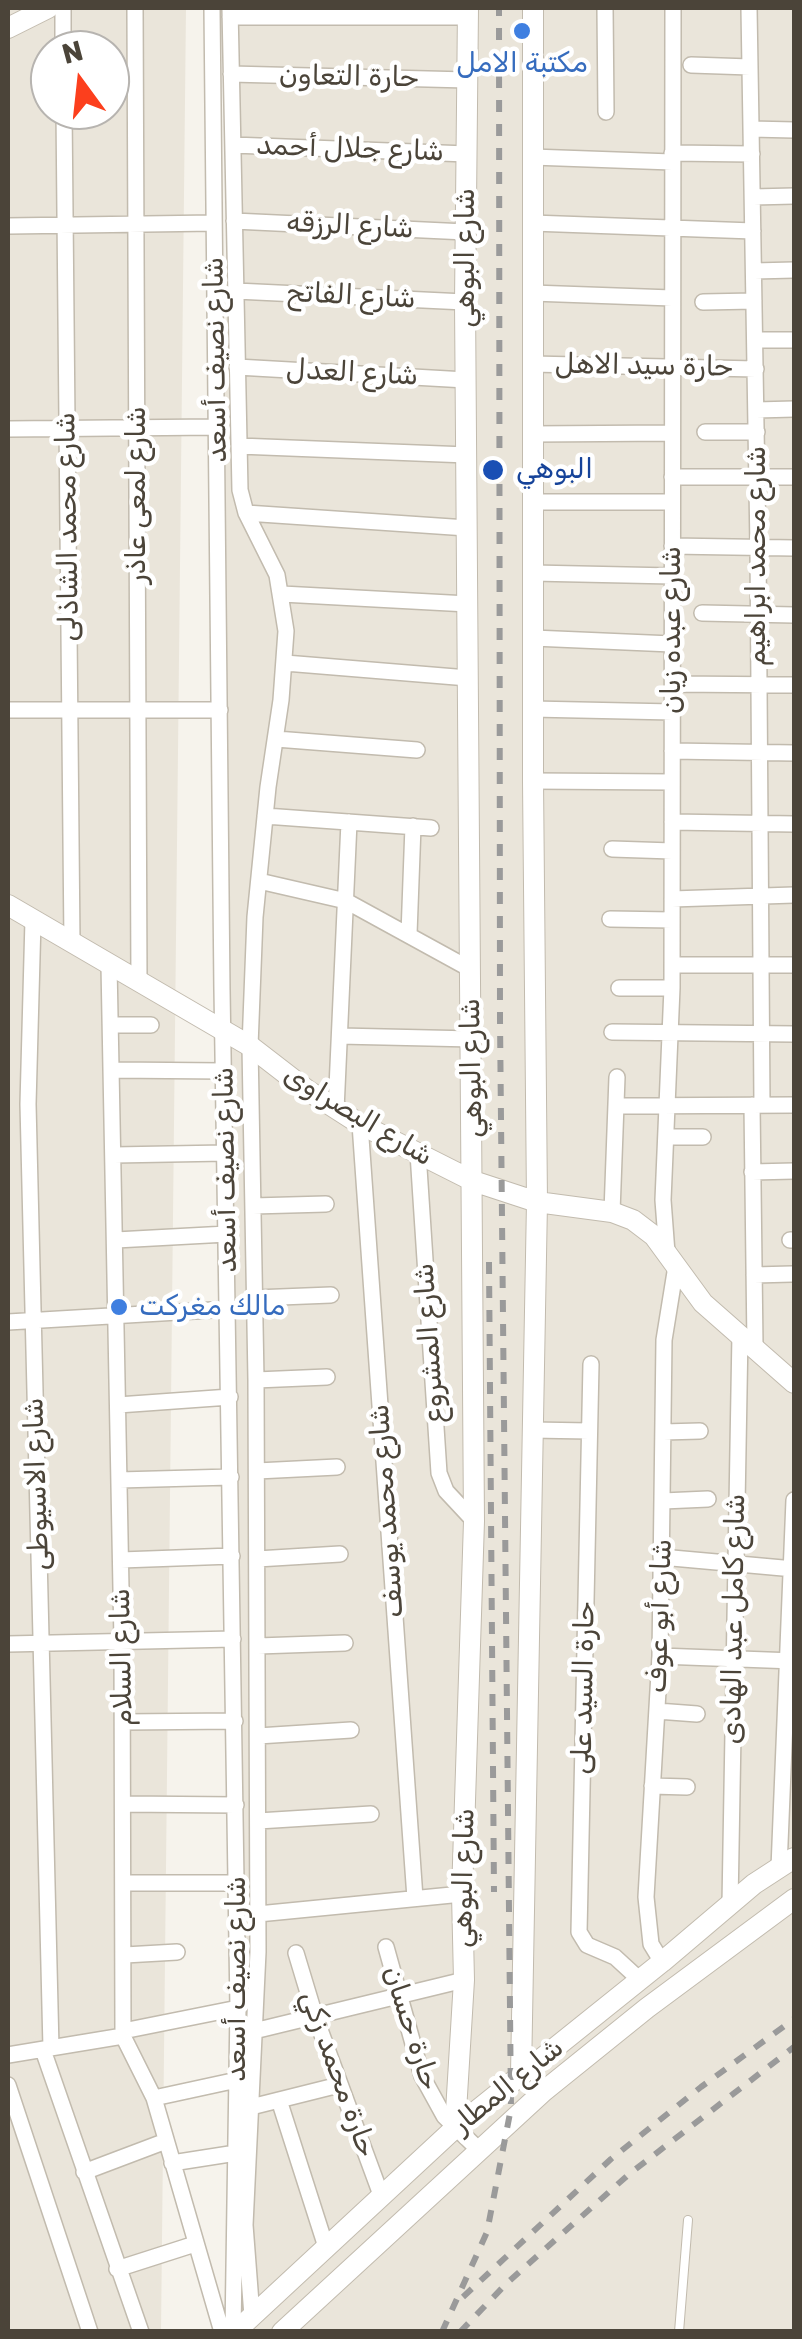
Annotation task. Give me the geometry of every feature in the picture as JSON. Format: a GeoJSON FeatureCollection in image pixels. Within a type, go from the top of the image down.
{"type":"FeatureCollection","features":[{"type":"Feature","properties":{"kind":"street"},"geometry":{"type":"LineString","coordinates":[[8,28],[48,8]]}},
{"type":"Feature","properties":{"kind":"street","name":"شارع لمعى عاذر"},"geometry":{"type":"LineString","coordinates":[[136,8],[138,982]]}},
{"type":"Feature","properties":{"kind":"street","name":"شارع نصيف أسعد"},"geometry":{"type":"LineString","coordinates":[[212,8],[237,1883],[234,2332]]}},
{"type":"Feature","properties":{"kind":"street"},"geometry":{"type":"LineString","coordinates":[[521,2074],[537,1202],[532,709],[533,8]]}},
{"type":"Feature","properties":{"kind":"street"},"geometry":{"type":"LineString","coordinates":[[605,8],[606,112]]}},
{"type":"Feature","properties":{"kind":"street","name":"شارع عبده زيان"},"geometry":{"type":"LineString","coordinates":[[672,1260],[662,1200],[672,988],[673,8]]}},
{"type":"Feature","properties":{"kind":"street","name":"شارع محمد ابراهيم"},"geometry":{"type":"LineString","coordinates":[[747,1340],[754,1275],[752,1172],[762,1034],[749,8]]}},
{"type":"Feature","properties":{"kind":"street"},"geometry":{"type":"LineString","coordinates":[[230,12],[468,12]]}},
{"type":"Feature","properties":{"kind":"street","name":"شارع نصيف أسعد"},"geometry":{"type":"LineString","coordinates":[[230,12],[240,490],[246,513],[282,594],[285,663],[259,881],[250,1046],[257,1471],[258,1914],[244,2226],[252,2316]]}},
{"type":"Feature","properties":{"kind":"street","name":"شارع البوهي"},"geometry":{"type":"LineString","coordinates":[[455,2128],[464,1980],[462,1894],[474,1521],[466,380],[468,12]]}},
{"type":"Feature","properties":{"kind":"street"},"geometry":{"type":"LineString","coordinates":[[691,65],[750,68]]}},
{"type":"Feature","properties":{"kind":"street","name":"حارة التعاون"},"geometry":{"type":"LineString","coordinates":[[231,74],[467,80]]}},
{"type":"Feature","properties":{"kind":"street"},"geometry":{"type":"LineString","coordinates":[[751,129],[794,130]]}},
{"type":"Feature","properties":{"kind":"street","name":"شارع محمد الشاذلى"},"geometry":{"type":"LineString","coordinates":[[64,130],[72,943]]}},
{"type":"Feature","properties":{"kind":"street","name":"شارع جلال أحمد"},"geometry":{"type":"LineString","coordinates":[[233,145],[467,154]]}},
{"type":"Feature","properties":{"kind":"street"},"geometry":{"type":"LineString","coordinates":[[532,157],[752,154]]}},
{"type":"Feature","properties":{"kind":"street"},"geometry":{"type":"LineString","coordinates":[[753,197],[794,196]]}},
{"type":"Feature","properties":{"kind":"street","name":"شارع الرزقه"},"geometry":{"type":"LineString","coordinates":[[234,221],[466,232]]}},
{"type":"Feature","properties":{"kind":"street"},"geometry":{"type":"LineString","coordinates":[[8,226],[214,222]]}},
{"type":"Feature","properties":{"kind":"street"},"geometry":{"type":"LineString","coordinates":[[532,223],[753,231]]}},
{"type":"Feature","properties":{"kind":"street"},"geometry":{"type":"LineString","coordinates":[[754,270],[794,270]]}},
{"type":"Feature","properties":{"kind":"street","name":"شارع الفاتح"},"geometry":{"type":"LineString","coordinates":[[236,291],[466,302]]}},
{"type":"Feature","properties":{"kind":"street"},"geometry":{"type":"LineString","coordinates":[[532,293],[672,298]]}},
{"type":"Feature","properties":{"kind":"street"},"geometry":{"type":"LineString","coordinates":[[702,302],[754,302]]}},
{"type":"Feature","properties":{"kind":"street"},"geometry":{"type":"LineString","coordinates":[[755,340],[794,340]]}},
{"type":"Feature","properties":{"kind":"street","name":"حارة سيد الاهل"},"geometry":{"type":"LineString","coordinates":[[532,364],[756,369]]}},
{"type":"Feature","properties":{"kind":"street","name":"شارع العدل"},"geometry":{"type":"LineString","coordinates":[[238,367],[466,380]]}},
{"type":"Feature","properties":{"kind":"street"},"geometry":{"type":"LineString","coordinates":[[756,410],[794,410]]}},
{"type":"Feature","properties":{"kind":"street"},"geometry":{"type":"LineString","coordinates":[[8,429],[216,427]]}},
{"type":"Feature","properties":{"kind":"street"},"geometry":{"type":"LineString","coordinates":[[705,432],[756,432]]}},
{"type":"Feature","properties":{"kind":"street"},"geometry":{"type":"LineString","coordinates":[[532,434],[672,433]]}},
{"type":"Feature","properties":{"kind":"street"},"geometry":{"type":"LineString","coordinates":[[239,446],[467,455]]}},
{"type":"Feature","properties":{"kind":"street"},"geometry":{"type":"LineString","coordinates":[[672,477],[794,477]]}},
{"type":"Feature","properties":{"kind":"street"},"geometry":{"type":"LineString","coordinates":[[532,502],[672,502]]}},
{"type":"Feature","properties":{"kind":"street"},"geometry":{"type":"LineString","coordinates":[[246,513],[467,528]]}},
{"type":"Feature","properties":{"kind":"street"},"geometry":{"type":"LineString","coordinates":[[672,546],[794,548]]}},
{"type":"Feature","properties":{"kind":"street"},"geometry":{"type":"LineString","coordinates":[[532,573],[672,576]]}},
{"type":"Feature","properties":{"kind":"street"},"geometry":{"type":"LineString","coordinates":[[282,594],[468,604]]}},
{"type":"Feature","properties":{"kind":"street"},"geometry":{"type":"LineString","coordinates":[[702,613],[794,615]]}},
{"type":"Feature","properties":{"kind":"street"},"geometry":{"type":"LineString","coordinates":[[532,638],[672,644]]}},
{"type":"Feature","properties":{"kind":"street"},"geometry":{"type":"LineString","coordinates":[[285,663],[468,678]]}},
{"type":"Feature","properties":{"kind":"street"},"geometry":{"type":"LineString","coordinates":[[672,684],[794,685]]}},
{"type":"Feature","properties":{"kind":"street"},"geometry":{"type":"LineString","coordinates":[[532,709],[673,712]]}},
{"type":"Feature","properties":{"kind":"street"},"geometry":{"type":"LineString","coordinates":[[8,710],[220,710]]}},
{"type":"Feature","properties":{"kind":"street"},"geometry":{"type":"LineString","coordinates":[[276,739],[417,750]]}},
{"type":"Feature","properties":{"kind":"street"},"geometry":{"type":"LineString","coordinates":[[672,750],[794,754]]}},
{"type":"Feature","properties":{"kind":"street"},"geometry":{"type":"LineString","coordinates":[[533,781],[672,782]]}},
{"type":"Feature","properties":{"kind":"street"},"geometry":{"type":"LineString","coordinates":[[265,816],[431,828]]}},
{"type":"Feature","properties":{"kind":"street"},"geometry":{"type":"LineString","coordinates":[[336,1110],[349,822]]}},
{"type":"Feature","properties":{"kind":"street"},"geometry":{"type":"LineString","coordinates":[[672,822],[794,824]]}},
{"type":"Feature","properties":{"kind":"street"},"geometry":{"type":"LineString","coordinates":[[409,934],[412,826]]}},
{"type":"Feature","properties":{"kind":"street"},"geometry":{"type":"LineString","coordinates":[[612,849],[672,851]]}},
{"type":"Feature","properties":{"kind":"street"},"geometry":{"type":"LineString","coordinates":[[259,881],[346,901],[470,968]]}},
{"type":"Feature","properties":{"kind":"street"},"geometry":{"type":"LineString","coordinates":[[672,899],[794,895]]}},
{"type":"Feature","properties":{"kind":"street","name":"شارع البصراوى"},"geometry":{"type":"LineString","coordinates":[[8,905],[250,1046],[336,1110],[418,1154],[473,1181],[537,1202],[612,1212],[644,1228],[703,1303],[794,1383]]}},
{"type":"Feature","properties":{"kind":"street","name":"شارع الاسيوطى"},"geometry":{"type":"LineString","coordinates":[[33,920],[28,1104],[42,1643],[47,2049],[84,2172],[140,2332]]}},
{"type":"Feature","properties":{"kind":"street"},"geometry":{"type":"LineString","coordinates":[[610,920],[672,920]]}},
{"type":"Feature","properties":{"kind":"street","name":"شارع السلام"},"geometry":{"type":"LineString","coordinates":[[109,965],[121,1560],[123,2034],[154,2098],[222,2332]]}},
{"type":"Feature","properties":{"kind":"street"},"geometry":{"type":"LineString","coordinates":[[672,965],[794,965]]}},
{"type":"Feature","properties":{"kind":"street"},"geometry":{"type":"LineString","coordinates":[[619,988],[672,988]]}},
{"type":"Feature","properties":{"kind":"street"},"geometry":{"type":"LineString","coordinates":[[112,1025],[151,1025]]}},
{"type":"Feature","properties":{"kind":"street"},"geometry":{"type":"LineString","coordinates":[[612,1032],[794,1034]]}},
{"type":"Feature","properties":{"kind":"street"},"geometry":{"type":"LineString","coordinates":[[340,1036],[472,1039]]}},
{"type":"Feature","properties":{"kind":"street"},"geometry":{"type":"LineString","coordinates":[[113,1070],[224,1072]]}},
{"type":"Feature","properties":{"kind":"street"},"geometry":{"type":"LineString","coordinates":[[612,1212],[617,1077]]}},
{"type":"Feature","properties":{"kind":"street"},"geometry":{"type":"LineString","coordinates":[[616,1106],[794,1105]]}},
{"type":"Feature","properties":{"kind":"street","name":"شارع محمد يوسف"},"geometry":{"type":"LineString","coordinates":[[360,1124],[415,1898]]}},
{"type":"Feature","properties":{"kind":"street"},"geometry":{"type":"LineString","coordinates":[[666,1138],[703,1137]]}},
{"type":"Feature","properties":{"kind":"street"},"geometry":{"type":"LineString","coordinates":[[114,1155],[226,1153]]}},
{"type":"Feature","properties":{"kind":"street","name":"شارع المشروع"},"geometry":{"type":"LineString","coordinates":[[418,1154],[439,1473],[446,1491],[474,1521]]}},
{"type":"Feature","properties":{"kind":"street"},"geometry":{"type":"LineString","coordinates":[[752,1172],[794,1172]]}},
{"type":"Feature","properties":{"kind":"street"},"geometry":{"type":"LineString","coordinates":[[253,1206],[326,1204]]}},
{"type":"Feature","properties":{"kind":"street"},"geometry":{"type":"LineString","coordinates":[[116,1240],[227,1234]]}},
{"type":"Feature","properties":{"kind":"street","name":"شارع أبو عوف"},"geometry":{"type":"LineString","coordinates":[[662,1962],[651,1944],[646,1922],[660,1656],[664,1340],[672,1260]]}},
{"type":"Feature","properties":{"kind":"street"},"geometry":{"type":"LineString","coordinates":[[754,1275],[792,1274]]}},
{"type":"Feature","properties":{"kind":"street"},"geometry":{"type":"LineString","coordinates":[[255,1298],[331,1295]]}},
{"type":"Feature","properties":{"kind":"street"},"geometry":{"type":"LineString","coordinates":[[8,1322],[229,1310]]}},
{"type":"Feature","properties":{"kind":"street","name":"شارع كامل عبد الهادى"},"geometry":{"type":"LineString","coordinates":[[730,1904],[734,1564],[747,1340]]}},
{"type":"Feature","properties":{"kind":"street","name":"حارة السيد على"},"geometry":{"type":"LineString","coordinates":[[591,1364],[579,1932],[587,1945],[616,1957],[640,1980]]}},
{"type":"Feature","properties":{"kind":"street"},"geometry":{"type":"LineString","coordinates":[[256,1380],[326,1378]]}},
{"type":"Feature","properties":{"kind":"street"},"geometry":{"type":"LineString","coordinates":[[118,1405],[230,1397]]}},
{"type":"Feature","properties":{"kind":"street"},"geometry":{"type":"LineString","coordinates":[[532,1430],[589,1432]]}},
{"type":"Feature","properties":{"kind":"street"},"geometry":{"type":"LineString","coordinates":[[663,1432],[700,1431]]}},
{"type":"Feature","properties":{"kind":"street"},"geometry":{"type":"LineString","coordinates":[[257,1471],[337,1466]]}},
{"type":"Feature","properties":{"kind":"street"},"geometry":{"type":"LineString","coordinates":[[119,1480],[231,1477]]}},
{"type":"Feature","properties":{"kind":"street"},"geometry":{"type":"LineString","coordinates":[[663,1501],[708,1499]]}},
{"type":"Feature","properties":{"kind":"street"},"geometry":{"type":"LineString","coordinates":[[786,1863],[794,1500]]}},
{"type":"Feature","properties":{"kind":"street"},"geometry":{"type":"LineString","coordinates":[[257,1560],[340,1554]]}},
{"type":"Feature","properties":{"kind":"street"},"geometry":{"type":"LineString","coordinates":[[121,1560],[232,1556]]}},
{"type":"Feature","properties":{"kind":"street"},"geometry":{"type":"LineString","coordinates":[[661,1557],[793,1569]]}},
{"type":"Feature","properties":{"kind":"street"},"geometry":{"type":"LineString","coordinates":[[8,1644],[234,1639]]}},
{"type":"Feature","properties":{"kind":"street"},"geometry":{"type":"LineString","coordinates":[[258,1646],[344,1642]]}},
{"type":"Feature","properties":{"kind":"street"},"geometry":{"type":"LineString","coordinates":[[660,1656],[791,1661]]}},
{"type":"Feature","properties":{"kind":"street"},"geometry":{"type":"LineString","coordinates":[[656,1711],[697,1714]]}},
{"type":"Feature","properties":{"kind":"street"},"geometry":{"type":"LineString","coordinates":[[122,1722],[234,1721]]}},
{"type":"Feature","properties":{"kind":"street"},"geometry":{"type":"LineString","coordinates":[[258,1736],[350,1730]]}},
{"type":"Feature","properties":{"kind":"street"},"geometry":{"type":"LineString","coordinates":[[652,1786],[687,1787]]}},
{"type":"Feature","properties":{"kind":"street"},"geometry":{"type":"LineString","coordinates":[[123,1804],[236,1806]]}},
{"type":"Feature","properties":{"kind":"street"},"geometry":{"type":"LineString","coordinates":[[258,1821],[370,1814]]}},
{"type":"Feature","properties":{"kind":"street","name":"شارع المطار"},"geometry":{"type":"LineString","coordinates":[[234,2332],[455,2128],[786,1863]]}},
{"type":"Feature","properties":{"kind":"street"},"geometry":{"type":"LineString","coordinates":[[124,1883],[237,1883]]}},
{"type":"Feature","properties":{"kind":"street"},"geometry":{"type":"LineString","coordinates":[[258,1914],[462,1894]]}},
{"type":"Feature","properties":{"kind":"street","name":"شارع المطار"},"geometry":{"type":"LineString","coordinates":[[282,2332],[544,2090],[794,1899]]}},
{"type":"Feature","properties":{"kind":"street","name":"حارة حسان"},"geometry":{"type":"LineString","coordinates":[[386,1947],[422,2076],[435,2103],[480,2150]]}},
{"type":"Feature","properties":{"kind":"street"},"geometry":{"type":"LineString","coordinates":[[124,1955],[177,1952]]}},
{"type":"Feature","properties":{"kind":"street","name":"حارة محمد زكي"},"geometry":{"type":"LineString","coordinates":[[296,1953],[339,2085],[381,2195]]}},
{"type":"Feature","properties":{"kind":"street"},"geometry":{"type":"LineString","coordinates":[[254,2031],[464,1980]]}},
{"type":"Feature","properties":{"kind":"street"},"geometry":{"type":"LineString","coordinates":[[8,2056],[238,2008]]}},
{"type":"Feature","properties":{"kind":"street"},"geometry":{"type":"LineString","coordinates":[[154,2098],[237,2080]]}},
{"type":"Feature","properties":{"kind":"street"},"geometry":{"type":"LineString","coordinates":[[8,2085],[90,2332]]}},
{"type":"Feature","properties":{"kind":"street"},"geometry":{"type":"LineString","coordinates":[[250,2107],[339,2085]]}},
{"type":"Feature","properties":{"kind":"street"},"geometry":{"type":"LineString","coordinates":[[279,2100],[326,2246]]}},
{"type":"Feature","properties":{"kind":"street"},"geometry":{"type":"LineString","coordinates":[[84,2172],[166,2140]]}},
{"type":"Feature","properties":{"kind":"street"},"geometry":{"type":"LineString","coordinates":[[172,2164],[236,2153]]}},
{"type":"Feature","properties":{"kind":"street"},"geometry":{"type":"LineString","coordinates":[[117,2268],[195,2244]]}},
{"type":"Feature","properties":{"kind":"lane"},"geometry":{"type":"LineString","coordinates":[[679,2332],[688,2220]]}},
{"type":"Feature","properties":{"kind":"shaded area"},"geometry":{"type":"Polygon","coordinates":[[[8,8],[186,8],[161,2331],[8,2332],[8,8]]]}},
{"type":"Feature","properties":{"kind":"shaded area"},"geometry":{"type":"Polygon","coordinates":[[[235,8],[794,8],[794,2331],[230,2332],[235,1836],[219,587],[235,8]]]}},
{"type":"Feature","properties":{"kind":"railway"},"geometry":{"type":"LineString","coordinates":[[442,2332],[487,2232],[511,2108],[500,1020],[499,8]]}},
{"type":"Feature","properties":{"kind":"railway"},"geometry":{"type":"LineString","coordinates":[[489,1262],[494,1892]]}},
{"type":"Feature","properties":{"kind":"railway"},"geometry":{"type":"LineString","coordinates":[[463,2297],[611,2159],[794,2019]]}},
{"type":"Feature","properties":{"kind":"railway"},"geometry":{"type":"LineString","coordinates":[[460,2332],[506,2284],[628,2175],[794,2047]]}},
{"type":"Feature","properties":{"kind":"place","name":"مكتبة الامل"},"geometry":{"type":"Point","coordinates":[522,31]}},
{"type":"Feature","properties":{"kind":"place","name":"البوهي"},"geometry":{"type":"Point","coordinates":[493,470]}},
{"type":"Feature","properties":{"kind":"place","name":"مالك مغركت"},"geometry":{"type":"Point","coordinates":[119,1307]}}]}
